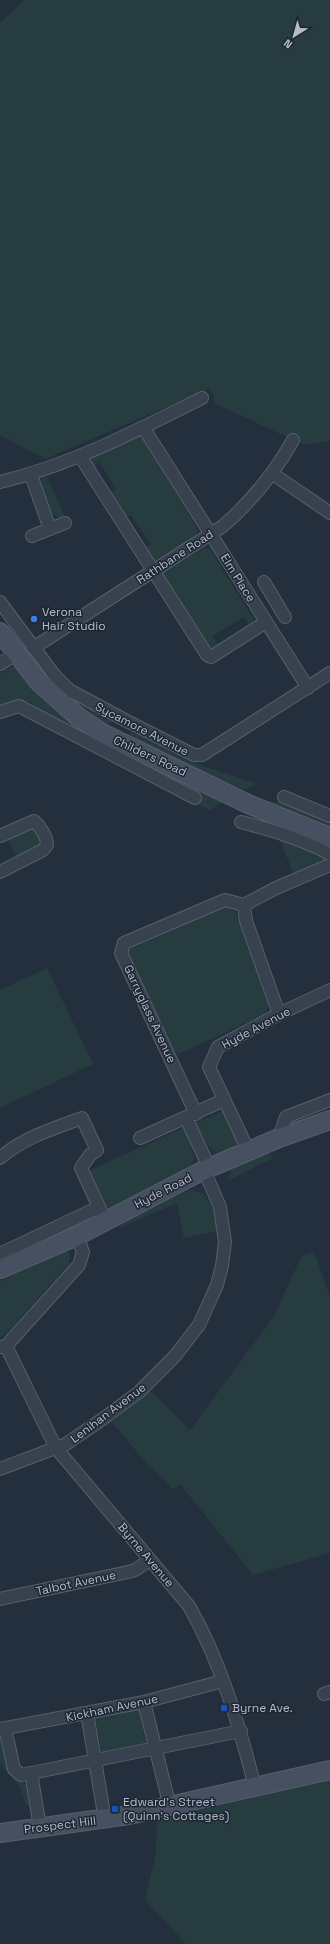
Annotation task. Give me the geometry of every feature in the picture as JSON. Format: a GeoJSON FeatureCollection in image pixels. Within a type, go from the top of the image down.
{"type":"FeatureCollection","features":[{"type":"Feature","properties":{"kind":"main road","name":"Childers Road"},"geometry":{"type":"LineString","coordinates":[[0,632],[25,651],[39,682],[78,716],[115,740],[248,804],[330,837]]}},
{"type":"Feature","properties":{"kind":"main road","name":"Hyde Road"},"geometry":{"type":"LineString","coordinates":[[0,1269],[77,1236],[102,1214],[248,1150],[327,1122]]}},
{"type":"Feature","properties":{"kind":"main road","name":"Prospect Hill"},"geometry":{"type":"LineString","coordinates":[[0,1833],[106,1820],[170,1807],[330,1770]]}},
{"type":"Feature","properties":{"kind":"street"},"geometry":{"type":"LineString","coordinates":[[0,482],[31,475],[80,456],[202,398]]}},
{"type":"Feature","properties":{"kind":"street","name":"Elm Place"},"geometry":{"type":"LineString","coordinates":[[143,427],[308,688]]}},
{"type":"Feature","properties":{"kind":"street","name":"Rathbane Road"},"geometry":{"type":"LineString","coordinates":[[0,664],[25,651],[210,535],[249,502],[273,474],[293,440]]}},
{"type":"Feature","properties":{"kind":"street"},"geometry":{"type":"LineString","coordinates":[[80,456],[207,655],[211,657],[266,622]]}},
{"type":"Feature","properties":{"kind":"street"},"geometry":{"type":"LineString","coordinates":[[273,474],[330,513]]}},
{"type":"Feature","properties":{"kind":"street"},"geometry":{"type":"LineString","coordinates":[[31,475],[50,529]]}},
{"type":"Feature","properties":{"kind":"street"},"geometry":{"type":"LineString","coordinates":[[32,536],[65,523]]}},
{"type":"Feature","properties":{"kind":"street"},"geometry":{"type":"LineString","coordinates":[[264,582],[285,617]]}},
{"type":"Feature","properties":{"kind":"street"},"geometry":{"type":"LineString","coordinates":[[257,609],[274,598]]}},
{"type":"Feature","properties":{"kind":"street","name":"Sycamore Avenue"},"geometry":{"type":"LineString","coordinates":[[0,602],[25,651],[69,690],[187,753],[199,756],[330,673]]}},
{"type":"Feature","properties":{"kind":"street"},"geometry":{"type":"LineString","coordinates":[[0,712],[18,706],[195,798]]}},
{"type":"Feature","properties":{"kind":"street"},"geometry":{"type":"LineString","coordinates":[[115,740],[125,720]]}},
{"type":"Feature","properties":{"kind":"street"},"geometry":{"type":"LineString","coordinates":[[284,797],[330,816]]}},
{"type":"Feature","properties":{"kind":"street"},"geometry":{"type":"LineString","coordinates":[[0,836],[34,821],[38,824],[47,840],[47,845],[43,850],[0,872]]}},
{"type":"Feature","properties":{"kind":"street"},"geometry":{"type":"LineString","coordinates":[[240,822],[272,830],[317,846],[330,854]]}},
{"type":"Feature","properties":{"kind":"street"},"geometry":{"type":"LineString","coordinates":[[279,1014],[246,921],[244,905],[276,888],[330,865]]}},
{"type":"Feature","properties":{"kind":"street","name":"Garryglass Avenue"},"geometry":{"type":"LineString","coordinates":[[191,1116],[121,953],[124,943],[225,900],[244,905]]}},
{"type":"Feature","properties":{"kind":"street","name":"Hyde Avenue"},"geometry":{"type":"LineString","coordinates":[[248,1150],[209,1067],[218,1047],[279,1014],[330,990]]}},
{"type":"Feature","properties":{"kind":"street"},"geometry":{"type":"LineString","coordinates":[[140,1138],[224,1100]]}},
{"type":"Feature","properties":{"kind":"street"},"geometry":{"type":"LineString","coordinates":[[279,1138],[286,1117],[330,1100]]}},
{"type":"Feature","properties":{"kind":"street"},"geometry":{"type":"LineString","coordinates":[[317,1104],[327,1122]]}},
{"type":"Feature","properties":{"kind":"street","name":"Lenihan Avenue"},"geometry":{"type":"LineString","coordinates":[[0,1469],[66,1444],[104,1418],[139,1392],[175,1356],[199,1325],[217,1285],[226,1242],[220,1207],[191,1116]]}},
{"type":"Feature","properties":{"kind":"street"},"geometry":{"type":"LineString","coordinates":[[0,1158],[10,1149],[53,1128],[82,1118],[97,1150],[90,1155],[81,1168],[102,1214],[0,1254]]}},
{"type":"Feature","properties":{"kind":"street"},"geometry":{"type":"LineString","coordinates":[[3,1347],[79,1265],[83,1252],[77,1236]]}},
{"type":"Feature","properties":{"kind":"street","name":"Byrne Avenue"},"geometry":{"type":"LineString","coordinates":[[3,1347],[56,1448],[189,1606],[205,1634],[223,1681],[241,1731],[255,1787]]}},
{"type":"Feature","properties":{"kind":"street","name":"Talbot Avenue"},"geometry":{"type":"LineString","coordinates":[[0,1599],[128,1572],[135,1570],[150,1560]]}},
{"type":"Feature","properties":{"kind":"street","name":"Kickham Avenue"},"geometry":{"type":"LineString","coordinates":[[3,1729],[144,1702],[223,1681]]}},
{"type":"Feature","properties":{"kind":"street"},"geometry":{"type":"LineString","coordinates":[[144,1702],[170,1807]]}},
{"type":"Feature","properties":{"kind":"street"},"geometry":{"type":"LineString","coordinates":[[87,1713],[106,1820]]}},
{"type":"Feature","properties":{"kind":"street"},"geometry":{"type":"LineString","coordinates":[[3,1729],[14,1769],[21,1775],[241,1731]]}},
{"type":"Feature","properties":{"kind":"street"},"geometry":{"type":"LineString","coordinates":[[31,1773],[40,1828]]}},
{"type":"Feature","properties":{"kind":"green space"},"geometry":{"type":"Polygon","coordinates":[[[24,0],[330,0],[330,441],[304,445],[214,403],[213,395],[209,389],[45,459],[0,435],[0,23],[24,0]]]}},
{"type":"Feature","properties":{"kind":"green space"},"geometry":{"type":"Polygon","coordinates":[[[139,433],[196,526],[197,532],[193,537],[153,562],[144,548],[151,544],[131,515],[125,519],[109,493],[116,489],[99,462],[92,467],[88,458],[139,433]]]}},
{"type":"Feature","properties":{"kind":"green space"},"geometry":{"type":"Polygon","coordinates":[[[43,477],[47,477],[65,517],[57,517],[53,514],[44,499],[41,487],[43,477]]]}},
{"type":"Feature","properties":{"kind":"green space"},"geometry":{"type":"Polygon","coordinates":[[[204,548],[210,549],[254,620],[249,624],[244,617],[213,636],[218,645],[211,647],[205,644],[163,577],[163,572],[204,548]]]}},
{"type":"Feature","properties":{"kind":"green space"},"geometry":{"type":"Polygon","coordinates":[[[26,645],[64,694],[112,720],[109,726],[103,726],[53,686],[21,648],[26,645]]]}},
{"type":"Feature","properties":{"kind":"green space"},"geometry":{"type":"Polygon","coordinates":[[[10,667],[16,667],[53,705],[224,801],[210,810],[198,804],[199,792],[85,736],[57,721],[29,702],[19,700],[0,706],[0,673],[10,667]]]}},
{"type":"Feature","properties":{"kind":"green space"},"geometry":{"type":"Polygon","coordinates":[[[131,732],[206,767],[258,784],[245,790],[127,739],[131,732]]]}},
{"type":"Feature","properties":{"kind":"green space"},"geometry":{"type":"Polygon","coordinates":[[[285,801],[330,820],[330,830],[268,802],[285,801]]]}},
{"type":"Feature","properties":{"kind":"green space"},"geometry":{"type":"Polygon","coordinates":[[[29,828],[35,830],[39,838],[39,844],[16,857],[8,840],[29,828]]]}},
{"type":"Feature","properties":{"kind":"green space"},"geometry":{"type":"Polygon","coordinates":[[[278,836],[330,857],[330,861],[295,877],[278,836]]]}},
{"type":"Feature","properties":{"kind":"green space"},"geometry":{"type":"Polygon","coordinates":[[[229,906],[236,911],[269,1006],[263,1015],[179,1054],[175,1051],[126,956],[129,949],[229,906]]]}},
{"type":"Feature","properties":{"kind":"green space"},"geometry":{"type":"Polygon","coordinates":[[[47,968],[93,1064],[0,1108],[0,990],[47,968]]]}},
{"type":"Feature","properties":{"kind":"green space"},"geometry":{"type":"Polygon","coordinates":[[[223,1111],[238,1143],[232,1150],[218,1155],[207,1145],[195,1123],[223,1111]]]}},
{"type":"Feature","properties":{"kind":"green space"},"geometry":{"type":"Polygon","coordinates":[[[184,1128],[189,1136],[194,1160],[190,1166],[110,1209],[106,1206],[90,1170],[184,1128]]]}},
{"type":"Feature","properties":{"kind":"green space"},"geometry":{"type":"Polygon","coordinates":[[[267,1152],[273,1158],[228,1181],[232,1168],[267,1152]]]}},
{"type":"Feature","properties":{"kind":"green space"},"geometry":{"type":"Polygon","coordinates":[[[190,1190],[203,1193],[219,1218],[216,1231],[184,1238],[177,1203],[117,1229],[131,1216],[190,1190]]]}},
{"type":"Feature","properties":{"kind":"green space"},"geometry":{"type":"Polygon","coordinates":[[[62,1251],[68,1252],[70,1255],[69,1264],[7,1333],[0,1337],[0,1281],[62,1251]]]}},
{"type":"Feature","properties":{"kind":"green space"},"geometry":{"type":"Polygon","coordinates":[[[312,1252],[316,1257],[330,1297],[330,1553],[253,1575],[180,1484],[172,1490],[164,1479],[147,1464],[112,1422],[151,1391],[190,1430],[274,1316],[302,1255],[312,1252]]]}},
{"type":"Feature","properties":{"kind":"green space"},"geometry":{"type":"Polygon","coordinates":[[[139,1708],[146,1744],[102,1753],[95,1717],[139,1708]]]}},
{"type":"Feature","properties":{"kind":"green space"},"geometry":{"type":"Polygon","coordinates":[[[0,1736],[18,1780],[27,1785],[32,1805],[26,1806],[19,1785],[0,1763],[0,1736]]]}},
{"type":"Feature","properties":{"kind":"green space"},"geometry":{"type":"Polygon","coordinates":[[[330,1779],[330,1944],[186,1944],[145,1900],[156,1853],[157,1820],[330,1779]]]}},
{"type":"Feature","properties":{"kind":"place","name":"Verona Hair Studio"},"geometry":{"type":"Point","coordinates":[34,619]}},
{"type":"Feature","properties":{"kind":"place","name":"Byrne Ave."},"geometry":{"type":"Point","coordinates":[224,1708]}},
{"type":"Feature","properties":{"kind":"place","name":"Edward's Street (Quinn's Cottages)"},"geometry":{"type":"Point","coordinates":[115,1809]}}]}
